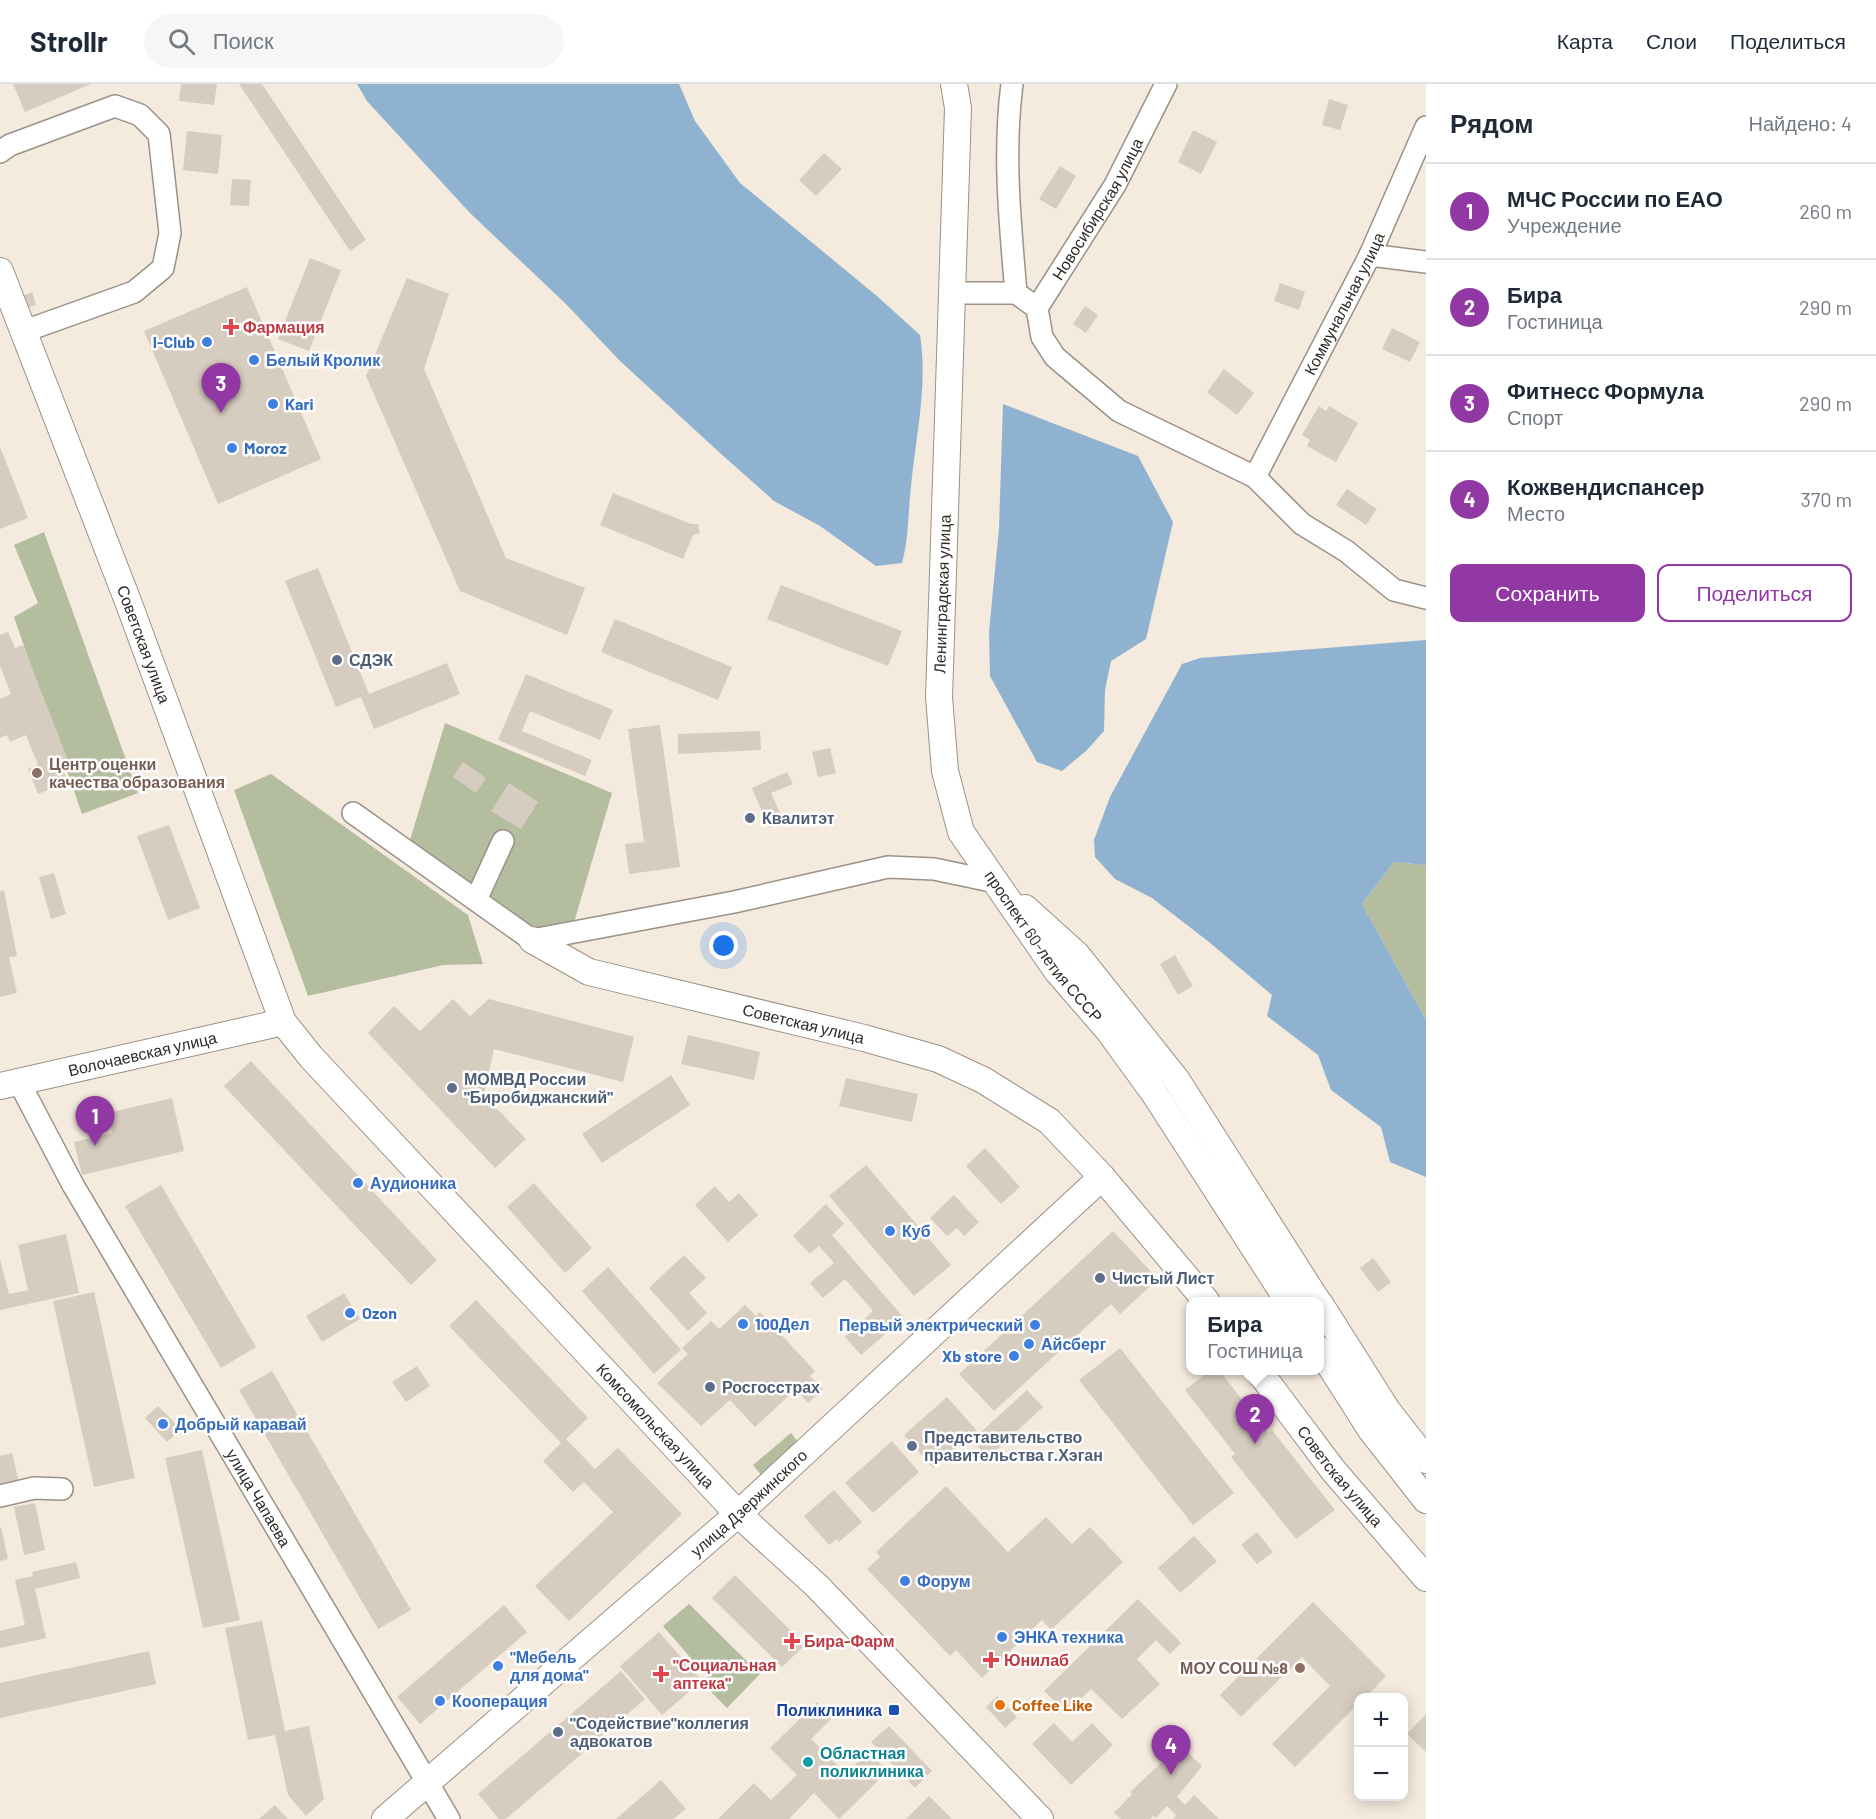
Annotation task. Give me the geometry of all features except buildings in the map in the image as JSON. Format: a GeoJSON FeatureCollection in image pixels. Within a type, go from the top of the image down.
{"type":"FeatureCollection","features":[{"type":"Feature","properties":{"kind":"main road","name":"Ленинградская улица"},"geometry":{"type":"LineString","coordinates":[[954,84],[958,108],[954,293],[939,697],[945,771],[962,832],[996,882]]}},
{"type":"Feature","properties":{"kind":"main road","name":"Советская улица"},"geometry":{"type":"LineString","coordinates":[[0,271],[129,604],[283,1022]]}},
{"type":"Feature","properties":{"kind":"main road","name":"проспект 60-летия СССР"},"geometry":{"type":"LineString","coordinates":[[996,882],[1057,971],[1194,1130],[1315,1297]]}},
{"type":"Feature","properties":{"kind":"main road","name":"Советская улица"},"geometry":{"type":"LineString","coordinates":[[532,940],[589,972],[864,1038],[938,1059],[983,1080],[1049,1121],[1102,1177],[1203,1297]]}},
{"type":"Feature","properties":{"kind":"main road","name":"Волочаевская улица"},"geometry":{"type":"LineString","coordinates":[[9,1084],[283,1022]]}},
{"type":"Feature","properties":{"kind":"main road","name":"Комсомольская улица"},"geometry":{"type":"LineString","coordinates":[[283,1022],[319,1066],[738,1514],[817,1586],[1040,1819]]}},
{"type":"Feature","properties":{"kind":"main road","name":"проспект 60-летия СССР"},"geometry":{"type":"LineString","coordinates":[[1194,1130],[1286,1297]]}},
{"type":"Feature","properties":{"kind":"main road","name":"улица Дзержинского"},"geometry":{"type":"LineString","coordinates":[[385,1819],[738,1514],[1102,1177]]}},
{"type":"Feature","properties":{"kind":"main road","name":"проспект 60-летия СССР"},"geometry":{"type":"LineString","coordinates":[[1324,1311],[1387,1410],[1426,1460]]}},
{"type":"Feature","properties":{"kind":"main road"},"geometry":{"type":"LineString","coordinates":[[1324,1356],[1371,1430],[1426,1500]]}},
{"type":"Feature","properties":{"kind":"main road","name":"Советская улица"},"geometry":{"type":"LineString","coordinates":[[1261,1375],[1333,1470],[1426,1578]]}},
{"type":"Feature","properties":{"kind":"street"},"geometry":{"type":"LineString","coordinates":[[1012,84],[1007,124],[1006,172],[1016,293]]}},
{"type":"Feature","properties":{"kind":"street","name":"Новосибирская улица"},"geometry":{"type":"LineString","coordinates":[[1037,308],[1115,185],[1166,84]]}},
{"type":"Feature","properties":{"kind":"street"},"geometry":{"type":"LineString","coordinates":[[0,152],[10,145],[115,106],[140,115],[159,134],[170,233],[163,268],[134,292],[22,332]]}},
{"type":"Feature","properties":{"kind":"street","name":"Коммунальная улица"},"geometry":{"type":"LineString","coordinates":[[1254,477],[1370,255],[1426,127]]}},
{"type":"Feature","properties":{"kind":"street"},"geometry":{"type":"LineString","coordinates":[[1370,255],[1426,262]]}},
{"type":"Feature","properties":{"kind":"street"},"geometry":{"type":"LineString","coordinates":[[954,293],[1016,293],[1037,308],[1042,337],[1055,357],[1119,411],[1254,477],[1302,524],[1346,551],[1394,590],[1426,598]]}},
{"type":"Feature","properties":{"kind":"street","name":"Советская улица"},"geometry":{"type":"LineString","coordinates":[[353,813],[532,940]]}},
{"type":"Feature","properties":{"kind":"street"},"geometry":{"type":"LineString","coordinates":[[476,900],[503,841]]}},
{"type":"Feature","properties":{"kind":"street"},"geometry":{"type":"LineString","coordinates":[[532,940],[734,902],[888,867],[934,869],[996,882]]}},
{"type":"Feature","properties":{"kind":"street","name":"улица Чапаева"},"geometry":{"type":"LineString","coordinates":[[9,1084],[73,1185],[449,1819]]}},
{"type":"Feature","properties":{"kind":"street"},"geometry":{"type":"LineString","coordinates":[[0,1496],[34,1488],[62,1489]]}},
{"type":"Feature","properties":{"kind":"green space"},"geometry":{"type":"Polygon","coordinates":[[[44,532],[138,793],[82,814],[14,617],[38,603],[14,545],[44,532]]]}},
{"type":"Feature","properties":{"kind":"green space"},"geometry":{"type":"Polygon","coordinates":[[[445,723],[612,793],[565,953],[408,847],[445,723]]]}},
{"type":"Feature","properties":{"kind":"green space"},"geometry":{"type":"Polygon","coordinates":[[[271,774],[468,915],[483,964],[443,965],[308,996],[234,790],[271,774]]]}},
{"type":"Feature","properties":{"kind":"green space"},"geometry":{"type":"Polygon","coordinates":[[[1394,862],[1426,865],[1426,1020],[1362,904],[1394,862]]]}},
{"type":"Feature","properties":{"kind":"green space"},"geometry":{"type":"Polygon","coordinates":[[[791,1433],[799,1443],[761,1475],[753,1465],[791,1433]]]}},
{"type":"Feature","properties":{"kind":"green space"},"geometry":{"type":"Polygon","coordinates":[[[689,1604],[760,1674],[727,1708],[705,1686],[710,1680],[663,1626],[689,1604]]]}},
{"type":"Feature","properties":{"kind":"water"},"geometry":{"type":"Polygon","coordinates":[[[357,84],[679,84],[695,121],[740,183],[878,297],[920,335],[922,391],[902,563],[876,566],[820,526],[774,501],[619,360],[566,304],[470,213],[367,101],[357,84]]]}},
{"type":"Feature","properties":{"kind":"water"},"geometry":{"type":"Polygon","coordinates":[[[1003,404],[1138,456],[1173,522],[1146,639],[1111,661],[1105,690],[1104,731],[1087,750],[1062,771],[1037,762],[990,676],[989,632],[999,528],[1003,404]]]}},
{"type":"Feature","properties":{"kind":"water"},"geometry":{"type":"Polygon","coordinates":[[[1426,640],[1426,865],[1394,862],[1362,904],[1426,1020],[1426,1177],[1390,1162],[1381,1127],[1331,1090],[1318,1055],[1267,1016],[1272,995],[1152,898],[1115,879],[1095,857],[1094,840],[1110,797],[1182,664],[1200,658],[1426,640]]]}},
{"type":"Feature","properties":{"kind":"place","name":"Фармация"},"geometry":{"type":"Point","coordinates":[231,327]}},
{"type":"Feature","properties":{"kind":"place","name":"I-Club"},"geometry":{"type":"Point","coordinates":[207,342]}},
{"type":"Feature","properties":{"kind":"place","name":"Белый Кролик"},"geometry":{"type":"Point","coordinates":[254,360]}},
{"type":"Feature","properties":{"kind":"place","name":"Kari"},"geometry":{"type":"Point","coordinates":[273,404]}},
{"type":"Feature","properties":{"kind":"place","name":"Фитнесс Формула"},"geometry":{"type":"Point","coordinates":[221,413]}},
{"type":"Feature","properties":{"kind":"place","name":"Moroz"},"geometry":{"type":"Point","coordinates":[232,448]}},
{"type":"Feature","properties":{"kind":"place","name":"СДЭК"},"geometry":{"type":"Point","coordinates":[337,660]}},
{"type":"Feature","properties":{"kind":"place","name":"Центр оценки качества образования"},"geometry":{"type":"Point","coordinates":[37,773]}},
{"type":"Feature","properties":{"kind":"place","name":"Квалитэт"},"geometry":{"type":"Point","coordinates":[750,818]}},
{"type":"Feature","properties":{"kind":"place","name":"МОМВД России \"Биробиджанский\""},"geometry":{"type":"Point","coordinates":[452,1088]}},
{"type":"Feature","properties":{"kind":"place","name":"МЧС России по ЕАО"},"geometry":{"type":"Point","coordinates":[95,1146]}},
{"type":"Feature","properties":{"kind":"place","name":"Аудионика"},"geometry":{"type":"Point","coordinates":[358,1183]}},
{"type":"Feature","properties":{"kind":"place","name":"Куб"},"geometry":{"type":"Point","coordinates":[890,1231]}},
{"type":"Feature","properties":{"kind":"place","name":"Чистый Лист"},"geometry":{"type":"Point","coordinates":[1100,1278]}},
{"type":"Feature","properties":{"kind":"place","name":"Ozon"},"geometry":{"type":"Point","coordinates":[350,1313]}},
{"type":"Feature","properties":{"kind":"place","name":"100Дел"},"geometry":{"type":"Point","coordinates":[743,1324]}},
{"type":"Feature","properties":{"kind":"place","name":"Первый электрический"},"geometry":{"type":"Point","coordinates":[1035,1325]}},
{"type":"Feature","properties":{"kind":"place","name":"Айсберг"},"geometry":{"type":"Point","coordinates":[1029,1344]}},
{"type":"Feature","properties":{"kind":"place","name":"Xb store"},"geometry":{"type":"Point","coordinates":[1014,1356]}},
{"type":"Feature","properties":{"kind":"place","name":"Росгосстрах"},"geometry":{"type":"Point","coordinates":[710,1387]}},
{"type":"Feature","properties":{"kind":"place","name":"Добрый каравай"},"geometry":{"type":"Point","coordinates":[163,1424]}},
{"type":"Feature","properties":{"kind":"place","name":"Бира"},"geometry":{"type":"Point","coordinates":[1255,1444]}},
{"type":"Feature","properties":{"kind":"place","name":"Представительство правительства г.Хэган"},"geometry":{"type":"Point","coordinates":[912,1446]}},
{"type":"Feature","properties":{"kind":"place","name":"Форум"},"geometry":{"type":"Point","coordinates":[905,1581]}},
{"type":"Feature","properties":{"kind":"place","name":"ЭНКА техника"},"geometry":{"type":"Point","coordinates":[1002,1637]}},
{"type":"Feature","properties":{"kind":"place","name":"Бира-Фарм"},"geometry":{"type":"Point","coordinates":[792,1641]}},
{"type":"Feature","properties":{"kind":"place","name":"Юнилаб"},"geometry":{"type":"Point","coordinates":[991,1660]}},
{"type":"Feature","properties":{"kind":"place","name":"\"Мебель для дома\""},"geometry":{"type":"Point","coordinates":[498,1666]}},
{"type":"Feature","properties":{"kind":"place","name":"МОУ СОШ №8"},"geometry":{"type":"Point","coordinates":[1300,1668]}},
{"type":"Feature","properties":{"kind":"place","name":"\"Социальная аптека\""},"geometry":{"type":"Point","coordinates":[661,1674]}},
{"type":"Feature","properties":{"kind":"place","name":"Кооперация"},"geometry":{"type":"Point","coordinates":[440,1701]}},
{"type":"Feature","properties":{"kind":"place","name":"Coffee Like"},"geometry":{"type":"Point","coordinates":[1000,1705]}},
{"type":"Feature","properties":{"kind":"place","name":"Поликлиника"},"geometry":{"type":"Point","coordinates":[894,1710]}},
{"type":"Feature","properties":{"kind":"place","name":"\"Содействие\"коллегия адвокатов"},"geometry":{"type":"Point","coordinates":[558,1732]}},
{"type":"Feature","properties":{"kind":"place","name":"Областная поликлиника"},"geometry":{"type":"Point","coordinates":[808,1762]}},
{"type":"Feature","properties":{"kind":"place","name":"Кожвендиспансер"},"geometry":{"type":"Point","coordinates":[1171,1775]}}]}
